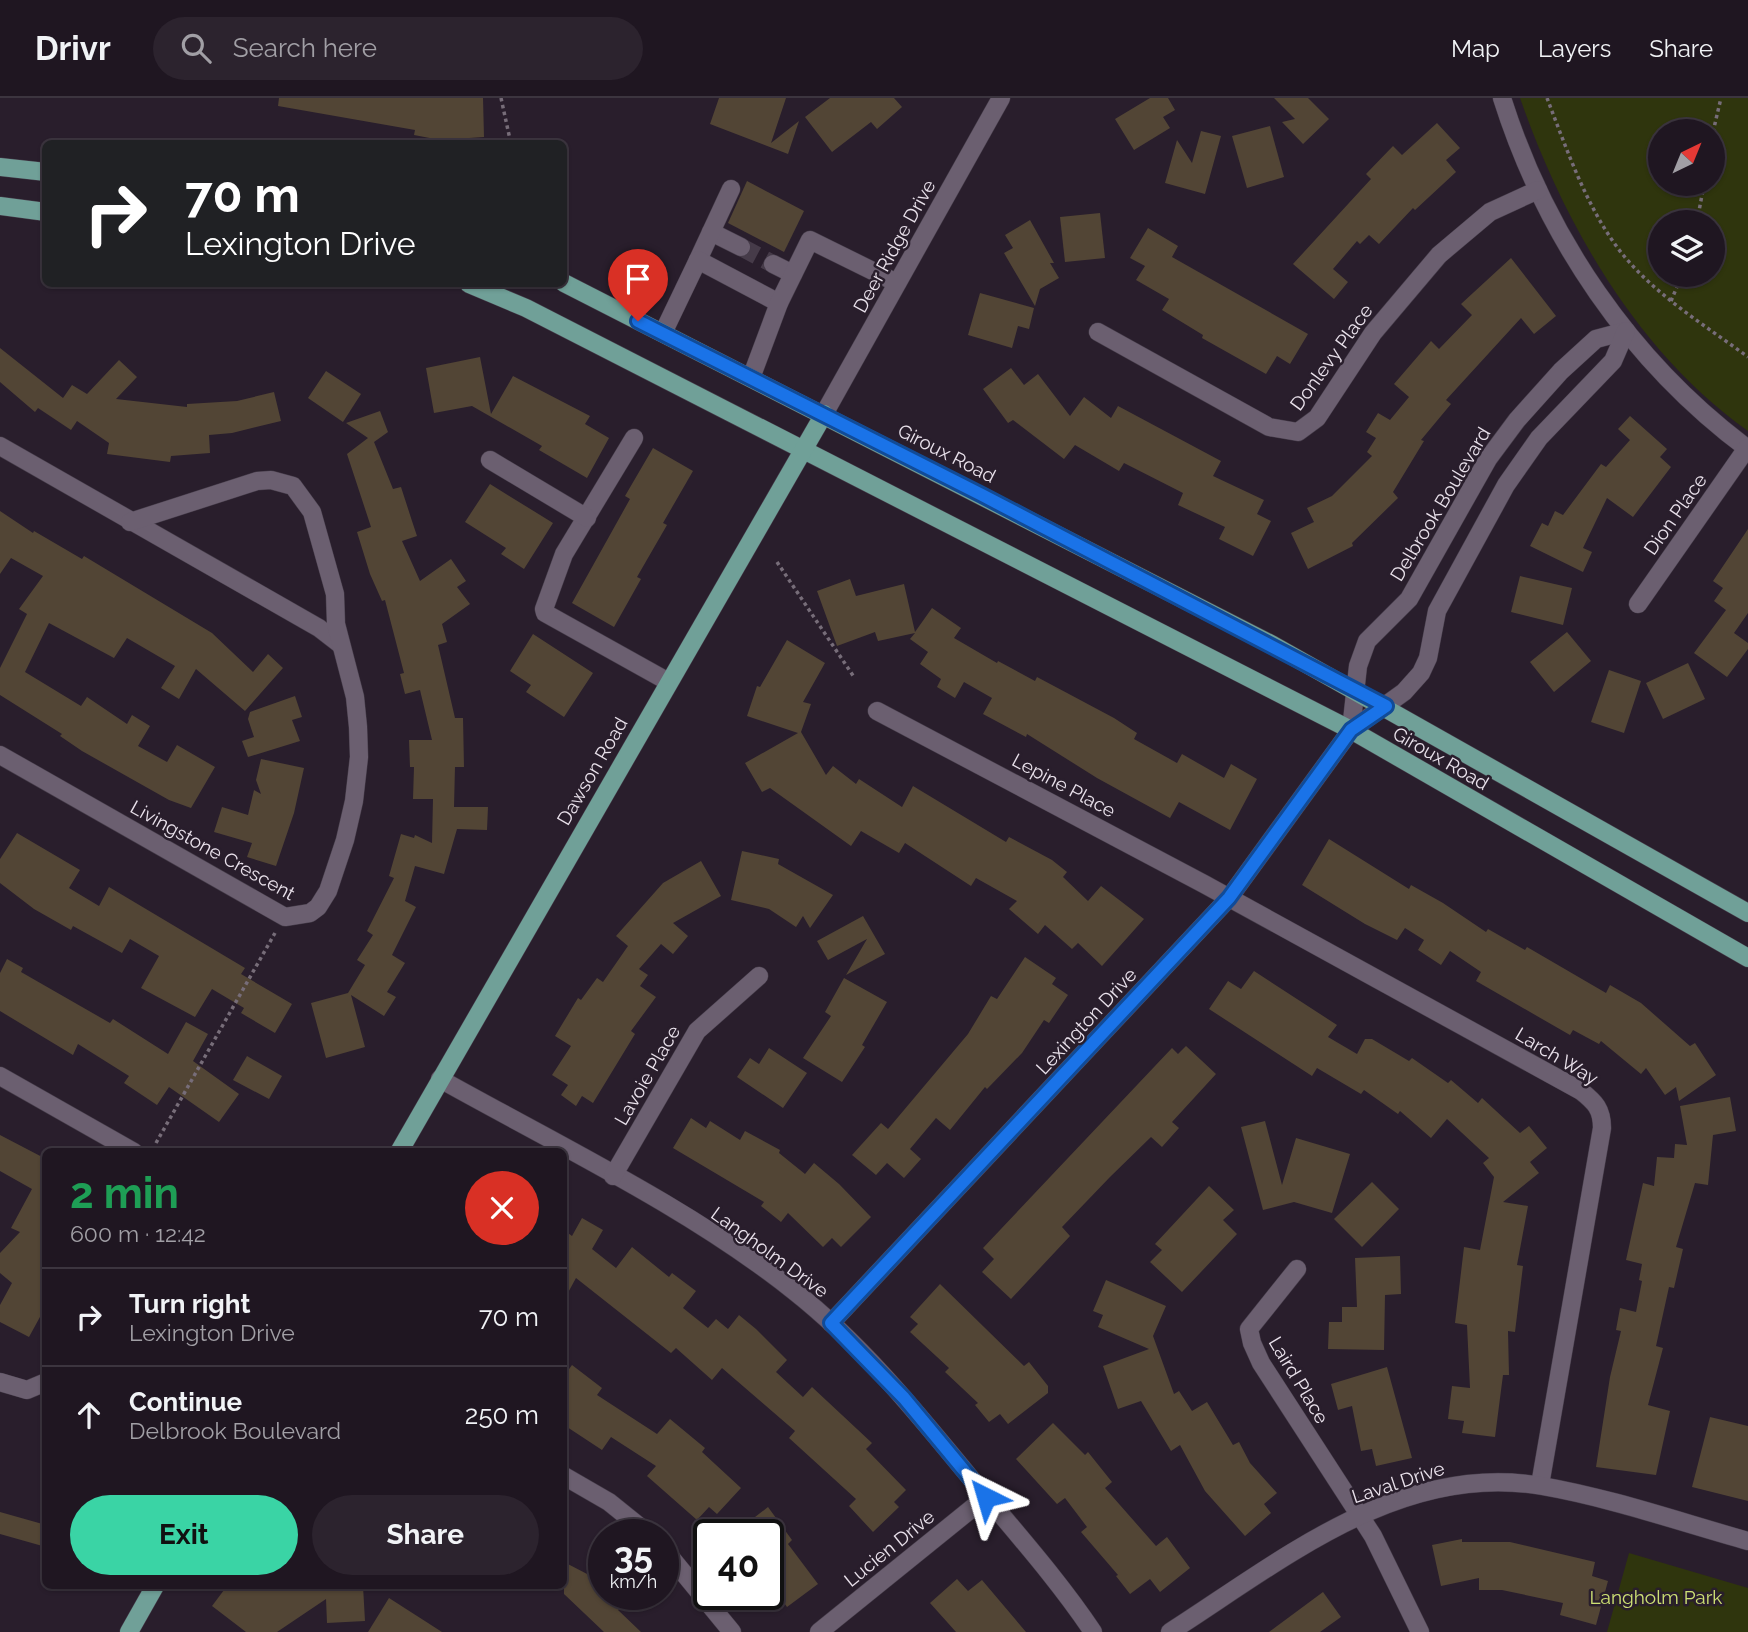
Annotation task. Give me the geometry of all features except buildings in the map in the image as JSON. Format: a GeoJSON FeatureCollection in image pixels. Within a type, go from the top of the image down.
{"type":"FeatureCollection","features":[{"type":"Feature","properties":{"kind":"main road"},"geometry":{"type":"LineString","coordinates":[[0,167],[42,172]]}},
{"type":"Feature","properties":{"kind":"main road"},"geometry":{"type":"LineString","coordinates":[[0,206],[42,211]]}},
{"type":"Feature","properties":{"kind":"main road","name":"Giroux Road"},"geometry":{"type":"LineString","coordinates":[[567,285],[824,414],[1386,706],[1748,913]]}},
{"type":"Feature","properties":{"kind":"main road","name":"Giroux Road"},"geometry":{"type":"LineString","coordinates":[[476,287],[526,308],[1351,730],[1748,958]]}},
{"type":"Feature","properties":{"kind":"main road","name":"Dawson Road"},"geometry":{"type":"LineString","coordinates":[[402,1148],[667,681],[824,414]]}},
{"type":"Feature","properties":{"kind":"main road"},"geometry":{"type":"LineString","coordinates":[[129,1632],[153,1589]]}},
{"type":"Feature","properties":{"kind":"street","name":"Deer Ridge Drive"},"geometry":{"type":"LineString","coordinates":[[824,414],[1001,98]]}},
{"type":"Feature","properties":{"kind":"street"},"geometry":{"type":"LineString","coordinates":[[1502,98],[1538,190],[1573,258],[1626,331],[1677,387],[1747,449]]}},
{"type":"Feature","properties":{"kind":"street"},"geometry":{"type":"LineString","coordinates":[[663,333],[730,189]]}},
{"type":"Feature","properties":{"kind":"street","name":"Donlevy Place"},"geometry":{"type":"LineString","coordinates":[[1098,332],[1269,427],[1298,432],[1317,418],[1373,332],[1439,256],[1490,212],[1538,190]]}},
{"type":"Feature","properties":{"kind":"street"},"geometry":{"type":"LineString","coordinates":[[711,232],[741,247]]}},
{"type":"Feature","properties":{"kind":"street"},"geometry":{"type":"LineString","coordinates":[[751,377],[779,303],[810,240],[897,284]]}},
{"type":"Feature","properties":{"kind":"street"},"geometry":{"type":"LineString","coordinates":[[698,260],[779,303]]}},
{"type":"Feature","properties":{"kind":"street"},"geometry":{"type":"LineString","coordinates":[[773,264],[793,274]]}},
{"type":"Feature","properties":{"kind":"street"},"geometry":{"type":"LineString","coordinates":[[1351,730],[1386,706],[1422,673],[1428,658],[1437,611],[1506,485],[1539,438],[1613,361],[1626,331]]}},
{"type":"Feature","properties":{"kind":"street","name":"Delbrook Boulevard"},"geometry":{"type":"LineString","coordinates":[[1351,730],[1357,691],[1357,666],[1367,641],[1409,599],[1500,441],[1537,396],[1596,339],[1626,331]]}},
{"type":"Feature","properties":{"kind":"street"},"geometry":{"type":"LineString","coordinates":[[634,438],[564,554],[547,593],[545,613],[667,681]]}},
{"type":"Feature","properties":{"kind":"street"},"geometry":{"type":"LineString","coordinates":[[0,446],[319,628],[341,645]]}},
{"type":"Feature","properties":{"kind":"street","name":"Dion Place"},"geometry":{"type":"LineString","coordinates":[[1638,604],[1747,449]]}},
{"type":"Feature","properties":{"kind":"street"},"geometry":{"type":"LineString","coordinates":[[490,460],[587,518]]}},
{"type":"Feature","properties":{"kind":"street","name":"Livingstone Crescent"},"geometry":{"type":"LineString","coordinates":[[0,755],[285,917],[303,916],[318,907],[328,891],[345,840],[359,757],[355,697],[336,624],[335,594],[312,512],[293,486],[271,480],[257,481],[130,522]]}},
{"type":"Feature","properties":{"kind":"street","name":"Lepine Place"},"geometry":{"type":"LineString","coordinates":[[877,710],[1229,898]]}},
{"type":"Feature","properties":{"kind":"street","name":"Lexington Drive"},"geometry":{"type":"LineString","coordinates":[[831,1323],[1229,898],[1351,730]]}},
{"type":"Feature","properties":{"kind":"street","name":"Larch Way"},"geometry":{"type":"LineString","coordinates":[[1229,898],[1581,1091],[1597,1105],[1602,1116],[1602,1128],[1540,1485]]}},
{"type":"Feature","properties":{"kind":"street","name":"Lavoie Place"},"geometry":{"type":"LineString","coordinates":[[613,1176],[697,1031],[759,975]]}},
{"type":"Feature","properties":{"kind":"street"},"geometry":{"type":"LineString","coordinates":[[0,1076],[127,1148]]}},
{"type":"Feature","properties":{"kind":"street","name":"Langholm Drive"},"geometry":{"type":"LineString","coordinates":[[440,1079],[563,1148]]}},
{"type":"Feature","properties":{"kind":"street","name":"Langholm Drive"},"geometry":{"type":"LineString","coordinates":[[567,1150],[730,1245],[795,1291],[831,1323],[904,1398],[1093,1632]]}},
{"type":"Feature","properties":{"kind":"street","name":"Laird Place"},"geometry":{"type":"LineString","coordinates":[[1297,1269],[1252,1323],[1250,1336],[1261,1363],[1373,1536],[1420,1632]]}},
{"type":"Feature","properties":{"kind":"street"},"geometry":{"type":"LineString","coordinates":[[0,1382],[15,1389],[27,1390],[42,1384]]}},
{"type":"Feature","properties":{"kind":"street"},"geometry":{"type":"LineString","coordinates":[[567,1478],[609,1502],[630,1519]]}},
{"type":"Feature","properties":{"kind":"street","name":"Laval Drive"},"geometry":{"type":"LineString","coordinates":[[1170,1632],[1359,1515],[1448,1486],[1479,1482],[1540,1485],[1748,1541]]}},
{"type":"Feature","properties":{"kind":"street","name":"Lucien Drive"},"geometry":{"type":"LineString","coordinates":[[819,1632],[986,1497]]}},
{"type":"Feature","properties":{"kind":"street"},"geometry":{"type":"LineString","coordinates":[[679,1567],[732,1632]]}},
{"type":"Feature","properties":{"kind":"path"},"geometry":{"type":"LineString","coordinates":[[501,98],[510,140]]}},
{"type":"Feature","properties":{"kind":"path"},"geometry":{"type":"LineString","coordinates":[[1547,98],[1581,184],[1624,255],[1671,301],[1748,357]]}},
{"type":"Feature","properties":{"kind":"path"},"geometry":{"type":"LineString","coordinates":[[1716,119],[1721,98]]}},
{"type":"Feature","properties":{"kind":"path"},"geometry":{"type":"LineString","coordinates":[[1671,301],[1677,287]]}},
{"type":"Feature","properties":{"kind":"path"},"geometry":{"type":"LineString","coordinates":[[777,562],[854,677]]}},
{"type":"Feature","properties":{"kind":"path"},"geometry":{"type":"LineString","coordinates":[[156,1143],[276,931]]}},
{"type":"Feature","properties":{"kind":"green space"},"geometry":{"type":"Polygon","coordinates":[[[1520,98],[1748,98],[1748,431],[1708,399],[1672,363],[1639,324],[1582,238],[1559,192],[1520,98]]]}},
{"type":"Feature","properties":{"kind":"green space","name":"Langholm Park"},"geometry":{"type":"Polygon","coordinates":[[[1629,1553],[1748,1588],[1748,1632],[1607,1632],[1629,1553]]]}},
{"type":"Feature","properties":{"kind":"tunnel"},"geometry":{"type":"LineString","coordinates":[[741,247],[773,264]]}},
{"type":"Feature","properties":{"kind":"route"},"geometry":{"type":"LineString","coordinates":[[638,321],[982,495],[1386,706],[1351,730],[1244,881],[1229,898],[831,1323],[904,1398],[986,1497]]}}]}
